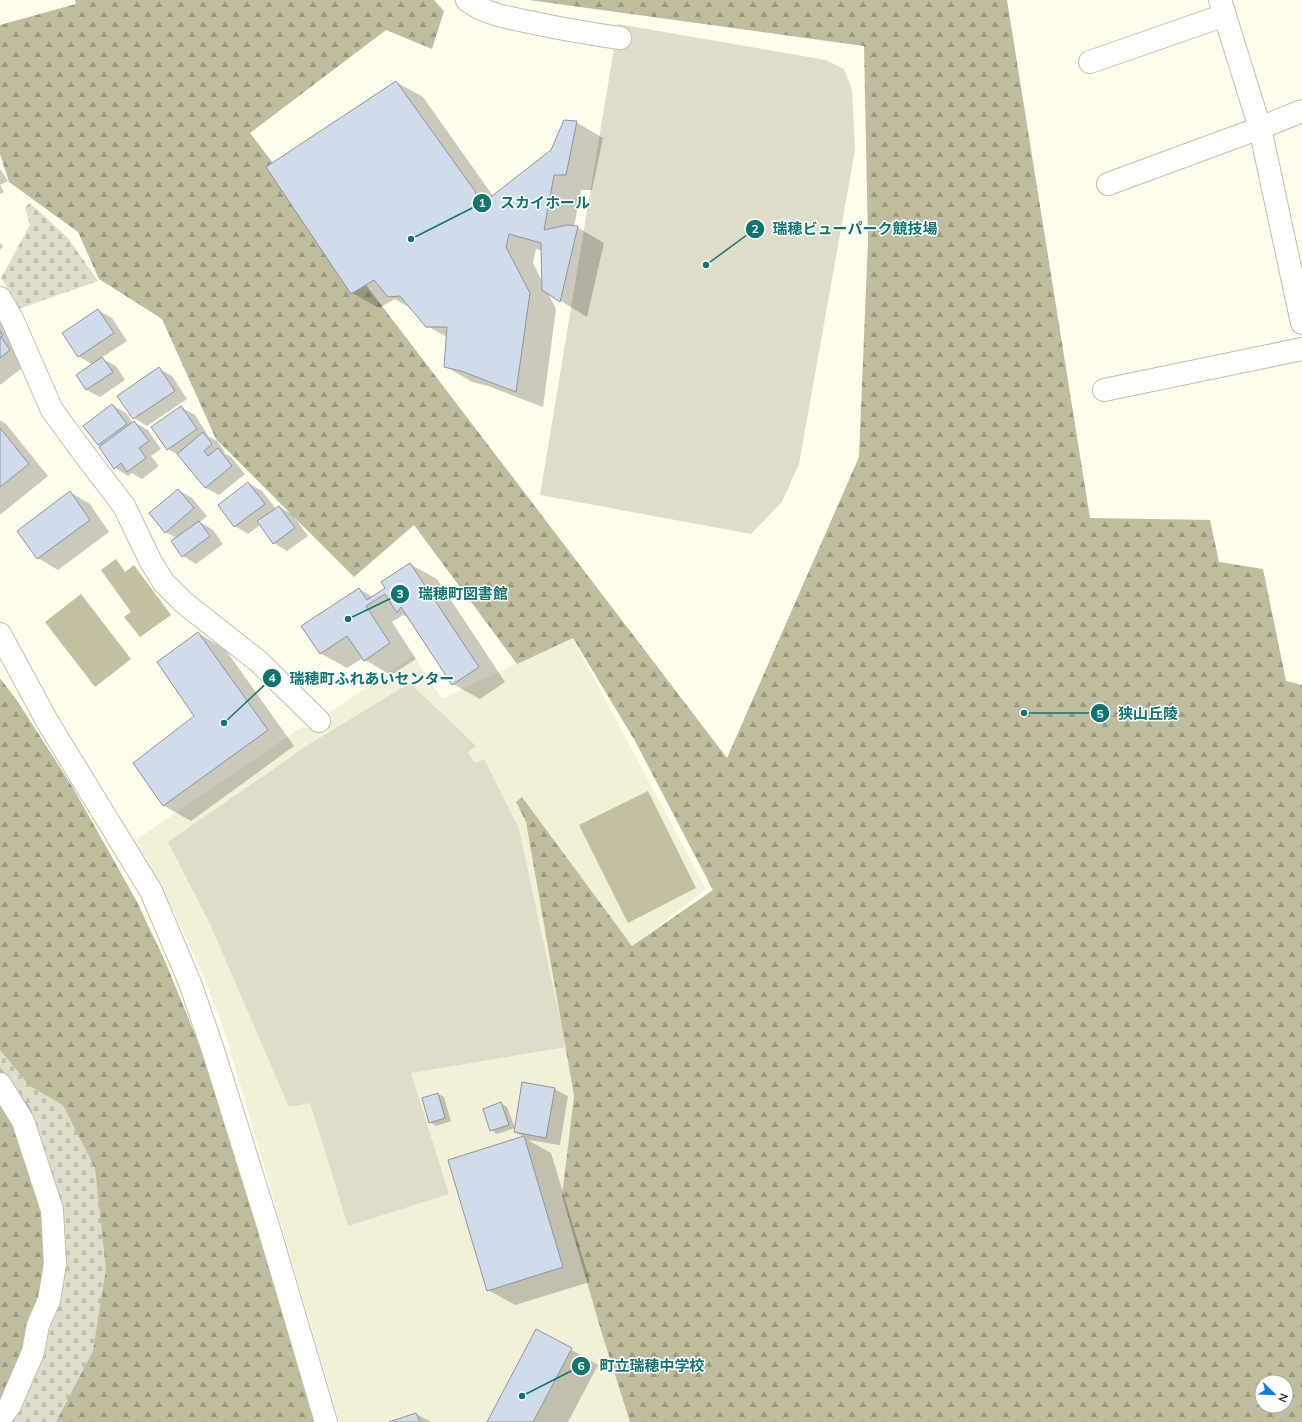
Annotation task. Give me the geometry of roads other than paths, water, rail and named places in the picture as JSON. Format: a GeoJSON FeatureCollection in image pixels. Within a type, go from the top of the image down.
{"type":"FeatureCollection","features":[{"type":"Feature","properties":{"kind":"street"},"geometry":{"type":"LineString","coordinates":[[467,0],[472,4],[497,15],[574,31],[620,38]]}},
{"type":"Feature","properties":{"kind":"street"},"geometry":{"type":"LineString","coordinates":[[1090,62],[1222,8],[1260,128],[1302,323]]}},
{"type":"Feature","properties":{"kind":"street"},"geometry":{"type":"LineString","coordinates":[[1108,184],[1302,111]]}},
{"type":"Feature","properties":{"kind":"street"},"geometry":{"type":"LineString","coordinates":[[0,298],[12,319],[52,410],[124,506],[151,562],[164,583],[183,602],[258,662],[319,721]]}},
{"type":"Feature","properties":{"kind":"street"},"geometry":{"type":"LineString","coordinates":[[1104,390],[1302,349]]}},
{"type":"Feature","properties":{"kind":"street"},"geometry":{"type":"LineString","coordinates":[[0,634],[47,721],[151,891],[190,983],[213,1050],[267,1221],[326,1422]]}},
{"type":"Feature","properties":{"kind":"street"},"geometry":{"type":"LineString","coordinates":[[0,1084],[23,1121],[52,1210],[55,1264],[49,1300],[38,1325],[33,1352],[10,1406],[0,1419]]}},
{"type":"Feature","properties":{"kind":"place","name":"スカイホール"},"geometry":{"type":"Point","coordinates":[411,239]}},
{"type":"Feature","properties":{"kind":"place","name":"瑞穂ビューパーク競技場"},"geometry":{"type":"Point","coordinates":[706,265]}},
{"type":"Feature","properties":{"kind":"place","name":"瑞穂町図書館"},"geometry":{"type":"Point","coordinates":[348,619]}},
{"type":"Feature","properties":{"kind":"place","name":"狭山丘陵"},"geometry":{"type":"Point","coordinates":[1024,713]}},
{"type":"Feature","properties":{"kind":"place","name":"瑞穂町ふれあいセンター"},"geometry":{"type":"Point","coordinates":[224,723]}},
{"type":"Feature","properties":{"kind":"place","name":"町立瑞穂中学校"},"geometry":{"type":"Point","coordinates":[522,1396]}}]}
